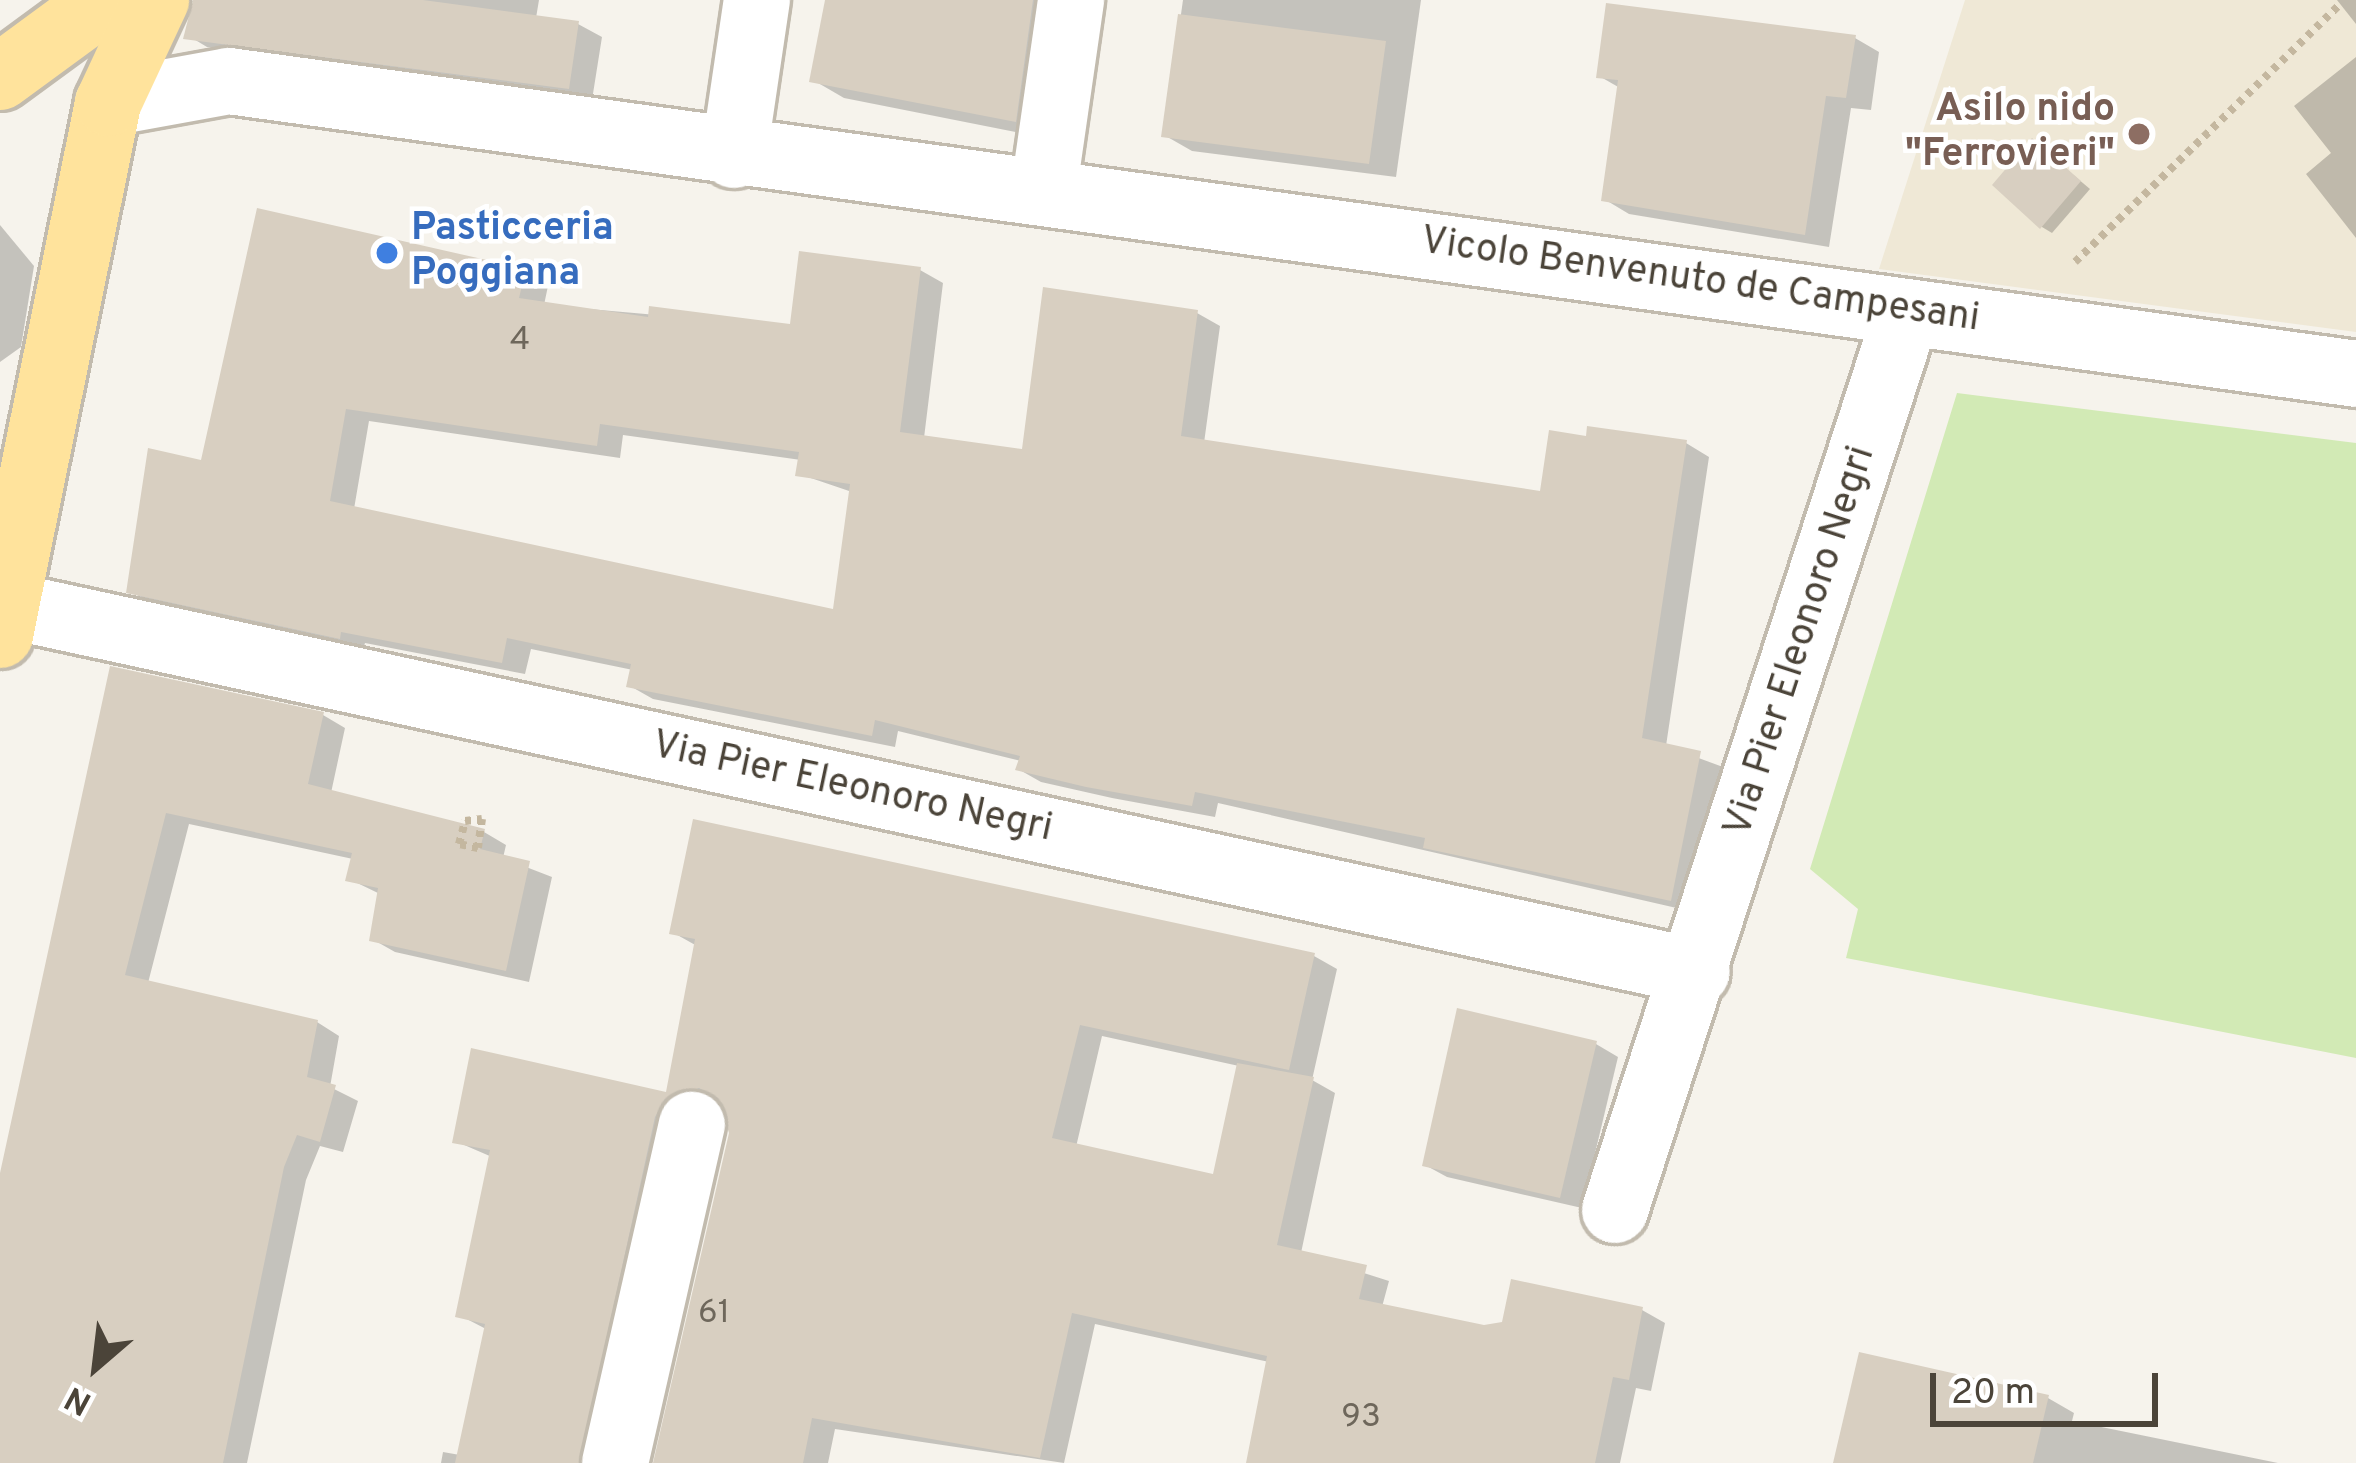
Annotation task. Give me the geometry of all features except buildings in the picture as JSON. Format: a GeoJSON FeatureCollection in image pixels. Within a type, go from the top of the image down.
{"type":"FeatureCollection","features":[{"type":"Feature","properties":{"kind":"main road"},"geometry":{"type":"LineString","coordinates":[[18,66],[105,0]]}},
{"type":"Feature","properties":{"kind":"main road"},"geometry":{"type":"LineString","coordinates":[[3,620],[108,103],[156,0]]}},
{"type":"Feature","properties":{"kind":"main road"},"geometry":{"type":"LineString","coordinates":[[18,66],[79,75],[108,103]]}},
{"type":"Feature","properties":{"kind":"street"},"geometry":{"type":"LineString","coordinates":[[734,155],[757,0]]}},
{"type":"Feature","properties":{"kind":"street"},"geometry":{"type":"LineString","coordinates":[[1044,188],[1071,0]]}},
{"type":"Feature","properties":{"kind":"street","name":"Vicolo Benvenuto de Campesani"},"geometry":{"type":"LineString","coordinates":[[108,103],[229,81],[734,155],[1044,188],[2356,374]]}},
{"type":"Feature","properties":{"kind":"street","name":"Via Pier Eleonoro Negri"},"geometry":{"type":"LineString","coordinates":[[1615,1210],[1697,972],[1907,312]]}},
{"type":"Feature","properties":{"kind":"street","name":"Via Pier Eleonoro Negri"},"geometry":{"type":"LineString","coordinates":[[3,620],[1697,972]]}},
{"type":"Feature","properties":{"kind":"street"},"geometry":{"type":"LineString","coordinates":[[615,1463],[692,1125]]}},
{"type":"Feature","properties":{"kind":"path"},"geometry":{"type":"LineString","coordinates":[[2066,272],[2338,6]]}},
{"type":"Feature","properties":{"kind":"shaded area","name":"Asilo nido \"Ferrovieri\""},"geometry":{"type":"Polygon","coordinates":[[[1965,0],[2356,0],[2356,332],[1879,269],[1965,0]]]}},
{"type":"Feature","properties":{"kind":"green space"},"geometry":{"type":"Polygon","coordinates":[[[1957,393],[2356,443],[2356,1058],[1846,958],[1858,909],[1810,869],[1957,393]]]}},
{"type":"Feature","properties":{"kind":"place","name":"Asilo nido \"Ferrovieri\""},"geometry":{"type":"Point","coordinates":[2139,134]}},
{"type":"Feature","properties":{"kind":"place","name":"Pasticceria Poggiana"},"geometry":{"type":"Point","coordinates":[387,253]}}]}
